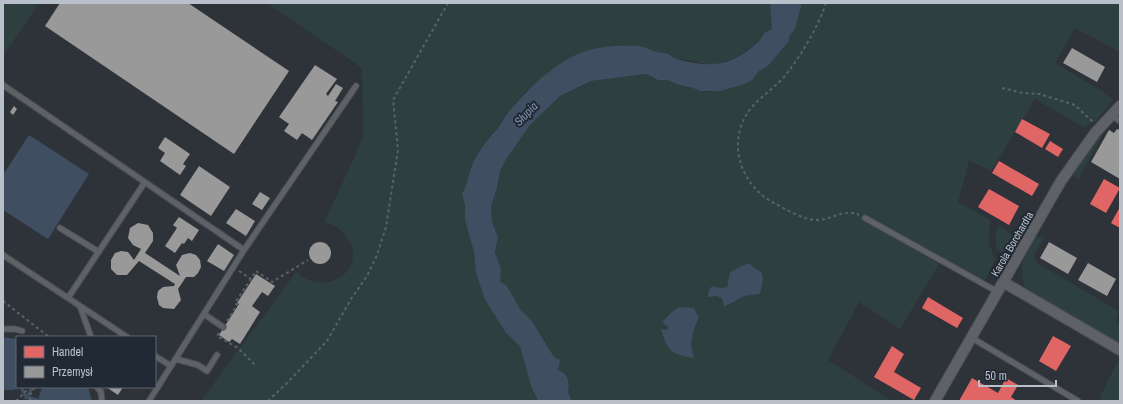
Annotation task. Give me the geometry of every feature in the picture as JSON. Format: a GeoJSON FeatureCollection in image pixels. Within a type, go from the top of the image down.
{"type":"FeatureCollection","features":[{"type":"Feature","properties":{"kind":"street","name":"Karola Borchardta"},"geometry":{"type":"LineString","coordinates":[[935,401],[1061,181],[1098,129],[1120,106]]}},
{"type":"Feature","properties":{"kind":"street"},"geometry":{"type":"LineString","coordinates":[[1003,282],[1120,350]]}},
{"type":"Feature","properties":{"kind":"lane"},"geometry":{"type":"LineString","coordinates":[[3,85],[244,250]]}},
{"type":"Feature","properties":{"kind":"lane"},"geometry":{"type":"LineString","coordinates":[[149,401],[244,250],[356,86]]}},
{"type":"Feature","properties":{"kind":"lane"},"geometry":{"type":"LineString","coordinates":[[1111,115],[1120,121]]}},
{"type":"Feature","properties":{"kind":"lane"},"geometry":{"type":"LineString","coordinates":[[68,298],[145,182]]}},
{"type":"Feature","properties":{"kind":"lane"},"geometry":{"type":"LineString","coordinates":[[865,218],[998,292]]}},
{"type":"Feature","properties":{"kind":"lane"},"geometry":{"type":"LineString","coordinates":[[60,228],[98,252]]}},
{"type":"Feature","properties":{"kind":"lane"},"geometry":{"type":"LineString","coordinates":[[3,255],[125,336]]}},
{"type":"Feature","properties":{"kind":"lane"},"geometry":{"type":"LineString","coordinates":[[80,306],[91,336]]}},
{"type":"Feature","properties":{"kind":"lane"},"geometry":{"type":"LineString","coordinates":[[204,314],[223,327]]}},
{"type":"Feature","properties":{"kind":"lane"},"geometry":{"type":"LineString","coordinates":[[3,329],[15,328],[22,331]]}},
{"type":"Feature","properties":{"kind":"lane"},"geometry":{"type":"LineString","coordinates":[[972,338],[1078,401]]}},
{"type":"Feature","properties":{"kind":"lane"},"geometry":{"type":"LineString","coordinates":[[176,359],[198,364],[207,371],[217,355]]}},
{"type":"Feature","properties":{"kind":"lane"},"geometry":{"type":"LineString","coordinates":[[156,357],[171,366]]}},
{"type":"Feature","properties":{"kind":"lane"},"geometry":{"type":"LineString","coordinates":[[98,388],[101,392],[102,401]]}},
{"type":"Feature","properties":{"kind":"path"},"geometry":{"type":"LineString","coordinates":[[268,401],[327,341],[351,299],[367,276],[377,255],[386,227],[398,150],[393,100],[448,3]]}},
{"type":"Feature","properties":{"kind":"path"},"geometry":{"type":"LineString","coordinates":[[826,3],[804,49],[787,74],[750,110],[740,129],[738,156],[748,181],[759,193],[772,202],[806,218],[816,220],[824,220],[848,212],[856,213],[865,218]]}},
{"type":"Feature","properties":{"kind":"path"},"geometry":{"type":"LineString","coordinates":[[1002,88],[1039,94],[1076,105],[1088,116],[1098,129]]}},
{"type":"Feature","properties":{"kind":"path"},"geometry":{"type":"LineString","coordinates":[[256,366],[238,348],[217,336],[237,304],[235,303],[256,271],[272,282],[308,260]]}},
{"type":"Feature","properties":{"kind":"path"},"geometry":{"type":"LineString","coordinates":[[233,267],[251,279]]}},
{"type":"Feature","properties":{"kind":"path"},"geometry":{"type":"LineString","coordinates":[[3,301],[48,336]]}},
{"type":"Feature","properties":{"kind":"path"},"geometry":{"type":"LineString","coordinates":[[16,401],[29,388]]}},
{"type":"Feature","properties":{"kind":"path"},"geometry":{"type":"LineString","coordinates":[[30,399],[36,388]]}},
{"type":"Feature","properties":{"kind":"shaded area"},"geometry":{"type":"Polygon","coordinates":[[[3,3],[39,3],[3,56],[3,3]]]}},
{"type":"Feature","properties":{"kind":"shaded area"},"geometry":{"type":"Polygon","coordinates":[[[267,3],[770,3],[772,29],[738,58],[713,65],[675,58],[667,53],[659,53],[638,46],[600,48],[549,71],[543,78],[525,92],[491,134],[475,158],[468,185],[463,194],[465,220],[474,252],[476,273],[485,300],[506,333],[520,345],[531,386],[538,401],[201,401],[296,272],[308,280],[320,283],[332,281],[342,276],[349,268],[353,258],[352,247],[343,232],[336,226],[324,223],[363,138],[362,68],[267,3]]]}},
{"type":"Feature","properties":{"kind":"shaded area"},"geometry":{"type":"Polygon","coordinates":[[[802,3],[1120,3],[1120,52],[1075,28],[1055,63],[1103,92],[1113,100],[1096,121],[1083,127],[1035,99],[991,171],[969,160],[958,202],[990,220],[989,243],[995,260],[986,279],[981,280],[915,244],[912,248],[939,264],[900,329],[859,302],[828,360],[892,401],[572,401],[550,349],[532,321],[520,309],[507,286],[500,281],[501,269],[495,252],[498,237],[492,222],[491,206],[497,188],[500,171],[507,158],[530,125],[560,96],[591,81],[647,74],[658,80],[667,80],[676,84],[710,92],[733,88],[751,80],[759,71],[768,66],[789,41],[790,35],[795,29],[802,3]],[[748,263],[730,272],[727,287],[710,288],[707,296],[722,298],[724,307],[744,296],[760,294],[763,280],[748,263]],[[672,312],[666,318],[668,330],[662,329],[692,352],[692,334],[699,318],[672,312]]]}},
{"type":"Feature","properties":{"kind":"shaded area"},"geometry":{"type":"Polygon","coordinates":[[[1107,127],[1078,179],[1073,175],[1101,131],[1107,127]]]}},
{"type":"Feature","properties":{"kind":"shaded area"},"geometry":{"type":"Polygon","coordinates":[[[1027,220],[1031,226],[1015,253],[1001,252],[997,249],[995,238],[998,225],[1016,238],[1027,220]]]}},
{"type":"Feature","properties":{"kind":"shaded area"},"geometry":{"type":"Polygon","coordinates":[[[1045,236],[1034,255],[1037,263],[1119,311],[1116,321],[1120,326],[1120,345],[1069,318],[1025,288],[1022,267],[1025,255],[1036,237],[1045,236]]]}},
{"type":"Feature","properties":{"kind":"shaded area"},"geometry":{"type":"Polygon","coordinates":[[[1120,361],[1120,401],[1100,401],[1101,395],[1116,364],[1120,361]]]}},
{"type":"Feature","properties":{"kind":"water","name":"Słupia"},"geometry":{"type":"Polygon","coordinates":[[[770,3],[802,3],[795,29],[790,35],[789,41],[768,66],[759,71],[752,80],[742,85],[720,91],[700,91],[667,80],[658,80],[647,74],[591,81],[560,96],[530,125],[507,158],[500,171],[497,188],[491,206],[492,222],[498,237],[495,252],[501,269],[500,281],[507,286],[520,309],[532,321],[554,357],[560,360],[558,370],[568,379],[568,392],[572,401],[538,401],[531,386],[520,346],[506,333],[485,300],[476,273],[474,252],[465,220],[465,205],[462,194],[478,153],[486,141],[498,128],[506,115],[522,97],[539,80],[569,58],[592,49],[608,46],[631,45],[666,53],[676,58],[695,63],[712,64],[729,61],[746,52],[759,41],[764,33],[772,29],[770,3]]]}},
{"type":"Feature","properties":{"kind":"water"},"geometry":{"type":"Polygon","coordinates":[[[29,135],[89,174],[48,239],[3,210],[3,175],[29,135]]]}},
{"type":"Feature","properties":{"kind":"water"},"geometry":{"type":"Polygon","coordinates":[[[748,263],[762,273],[763,280],[760,294],[744,296],[724,307],[722,298],[716,296],[707,297],[710,288],[713,286],[720,288],[727,287],[730,272],[748,263]]]}},
{"type":"Feature","properties":{"kind":"water"},"geometry":{"type":"Polygon","coordinates":[[[679,307],[694,308],[699,318],[692,338],[692,353],[694,358],[680,355],[672,351],[668,347],[661,329],[667,330],[668,327],[662,322],[679,307]]]}},
{"type":"Feature","properties":{"kind":"water"},"geometry":{"type":"Polygon","coordinates":[[[3,337],[16,339],[16,388],[19,388],[13,390],[3,390],[3,337]]]}},
{"type":"Feature","properties":{"kind":"water"},"geometry":{"type":"Polygon","coordinates":[[[42,388],[88,388],[92,401],[38,401],[42,388]]]}},
{"type":"Feature","properties":{"kind":"building: Handel"},"geometry":{"type":"Polygon","coordinates":[[[1022,119],[1050,134],[1042,148],[1015,132],[1022,119]]]}},
{"type":"Feature","properties":{"kind":"building: Handel"},"geometry":{"type":"Polygon","coordinates":[[[1050,141],[1063,149],[1058,157],[1045,149],[1050,141]]]}},
{"type":"Feature","properties":{"kind":"building: Handel"},"geometry":{"type":"Polygon","coordinates":[[[999,161],[1039,184],[1032,196],[992,173],[999,161]]]}},
{"type":"Feature","properties":{"kind":"building: Handel"},"geometry":{"type":"Polygon","coordinates":[[[1104,179],[1120,188],[1106,213],[1090,204],[1104,179]]]}},
{"type":"Feature","properties":{"kind":"building: Handel"},"geometry":{"type":"Polygon","coordinates":[[[989,189],[1019,206],[1009,225],[978,207],[989,189]]]}},
{"type":"Feature","properties":{"kind":"building: Handel"},"geometry":{"type":"Polygon","coordinates":[[[1120,207],[1120,228],[1111,223],[1120,207]]]}},
{"type":"Feature","properties":{"kind":"building: Handel"},"geometry":{"type":"Polygon","coordinates":[[[928,297],[963,318],[957,328],[922,308],[928,297]]]}},
{"type":"Feature","properties":{"kind":"building: Handel"},"geometry":{"type":"Polygon","coordinates":[[[1053,336],[1071,346],[1056,371],[1039,361],[1053,336]]]}},
{"type":"Feature","properties":{"kind":"building: Handel"},"geometry":{"type":"Polygon","coordinates":[[[892,346],[904,354],[894,372],[921,388],[914,400],[874,377],[892,346]]]}},
{"type":"Feature","properties":{"kind":"building: Handel"},"geometry":{"type":"Polygon","coordinates":[[[972,378],[998,393],[1006,378],[1018,385],[1011,397],[1017,401],[959,401],[972,378]]]}},
{"type":"Feature","properties":{"kind":"building: Przemysł"},"geometry":{"type":"Polygon","coordinates":[[[60,3],[188,3],[289,71],[234,154],[45,26],[60,3]]]}},
{"type":"Feature","properties":{"kind":"building: Przemysł"},"geometry":{"type":"Polygon","coordinates":[[[1072,48],[1105,67],[1097,82],[1063,63],[1072,48]]]}},
{"type":"Feature","properties":{"kind":"building: Przemysł"},"geometry":{"type":"Polygon","coordinates":[[[315,65],[337,79],[326,94],[328,96],[336,84],[343,88],[335,101],[338,102],[312,140],[302,133],[297,140],[284,131],[289,124],[279,117],[315,65]]]}},
{"type":"Feature","properties":{"kind":"building: Przemysł"},"geometry":{"type":"Polygon","coordinates":[[[14,106],[17,109],[13,115],[10,112],[14,106]]]}},
{"type":"Feature","properties":{"kind":"building: Przemysł"},"geometry":{"type":"Polygon","coordinates":[[[1117,129],[1120,130],[1120,179],[1091,162],[1109,130],[1114,133],[1117,129]]]}},
{"type":"Feature","properties":{"kind":"building: Przemysł"},"geometry":{"type":"Polygon","coordinates":[[[165,137],[190,154],[183,164],[186,166],[180,175],[160,161],[165,153],[158,148],[165,137]]]}},
{"type":"Feature","properties":{"kind":"building: Przemysł"},"geometry":{"type":"Polygon","coordinates":[[[199,166],[230,187],[211,216],[180,195],[199,166]]]}},
{"type":"Feature","properties":{"kind":"building: Przemysł"},"geometry":{"type":"Polygon","coordinates":[[[260,192],[270,198],[262,210],[252,204],[260,192]]]}},
{"type":"Feature","properties":{"kind":"building: Przemysł"},"geometry":{"type":"Polygon","coordinates":[[[236,209],[255,221],[246,236],[226,223],[236,209]]]}},
{"type":"Feature","properties":{"kind":"building: Przemysł"},"geometry":{"type":"Polygon","coordinates":[[[179,217],[199,230],[192,241],[188,238],[184,244],[182,243],[175,253],[165,246],[177,228],[173,225],[179,217]]]}},
{"type":"Feature","properties":{"kind":"building: Przemysł"},"geometry":{"type":"Polygon","coordinates":[[[138,223],[148,225],[153,233],[153,241],[145,253],[180,276],[176,265],[182,255],[190,253],[196,255],[200,260],[201,267],[198,273],[194,277],[186,277],[178,289],[181,300],[174,309],[163,308],[159,305],[157,297],[158,291],[163,287],[174,286],[175,284],[139,261],[127,275],[117,275],[111,269],[111,260],[115,253],[121,251],[128,252],[134,260],[141,249],[133,245],[128,238],[130,228],[138,223]]]}},
{"type":"Feature","properties":{"kind":"building: Przemysł"},"geometry":{"type":"Polygon","coordinates":[[[320,242],[328,245],[331,253],[328,261],[320,264],[312,261],[309,253],[312,245],[320,242]]]}},
{"type":"Feature","properties":{"kind":"building: Przemysł"},"geometry":{"type":"Polygon","coordinates":[[[1049,242],[1077,258],[1068,274],[1040,258],[1049,242]]]}},
{"type":"Feature","properties":{"kind":"building: Przemysł"},"geometry":{"type":"Polygon","coordinates":[[[218,244],[234,255],[224,271],[207,261],[218,244]]]}},
{"type":"Feature","properties":{"kind":"building: Przemysł"},"geometry":{"type":"Polygon","coordinates":[[[1088,263],[1116,279],[1107,296],[1078,280],[1088,263]]]}},
{"type":"Feature","properties":{"kind":"building: Przemysł"},"geometry":{"type":"Polygon","coordinates":[[[256,274],[275,286],[268,296],[262,292],[252,306],[260,312],[240,344],[232,339],[229,342],[219,335],[239,304],[237,303],[256,274]]]}},
{"type":"Feature","properties":{"kind":"building: Przemysł"},"geometry":{"type":"Polygon","coordinates":[[[108,388],[122,388],[118,395],[108,388]]]}},
{"type":"Feature","properties":{"kind":"waterway"},"geometry":{"type":"LineString","coordinates":[[22,388],[26,397],[38,400]]}},
{"type":"Feature","properties":{"kind":"waterway"},"geometry":{"type":"LineString","coordinates":[[26,398],[32,388]]}}]}
